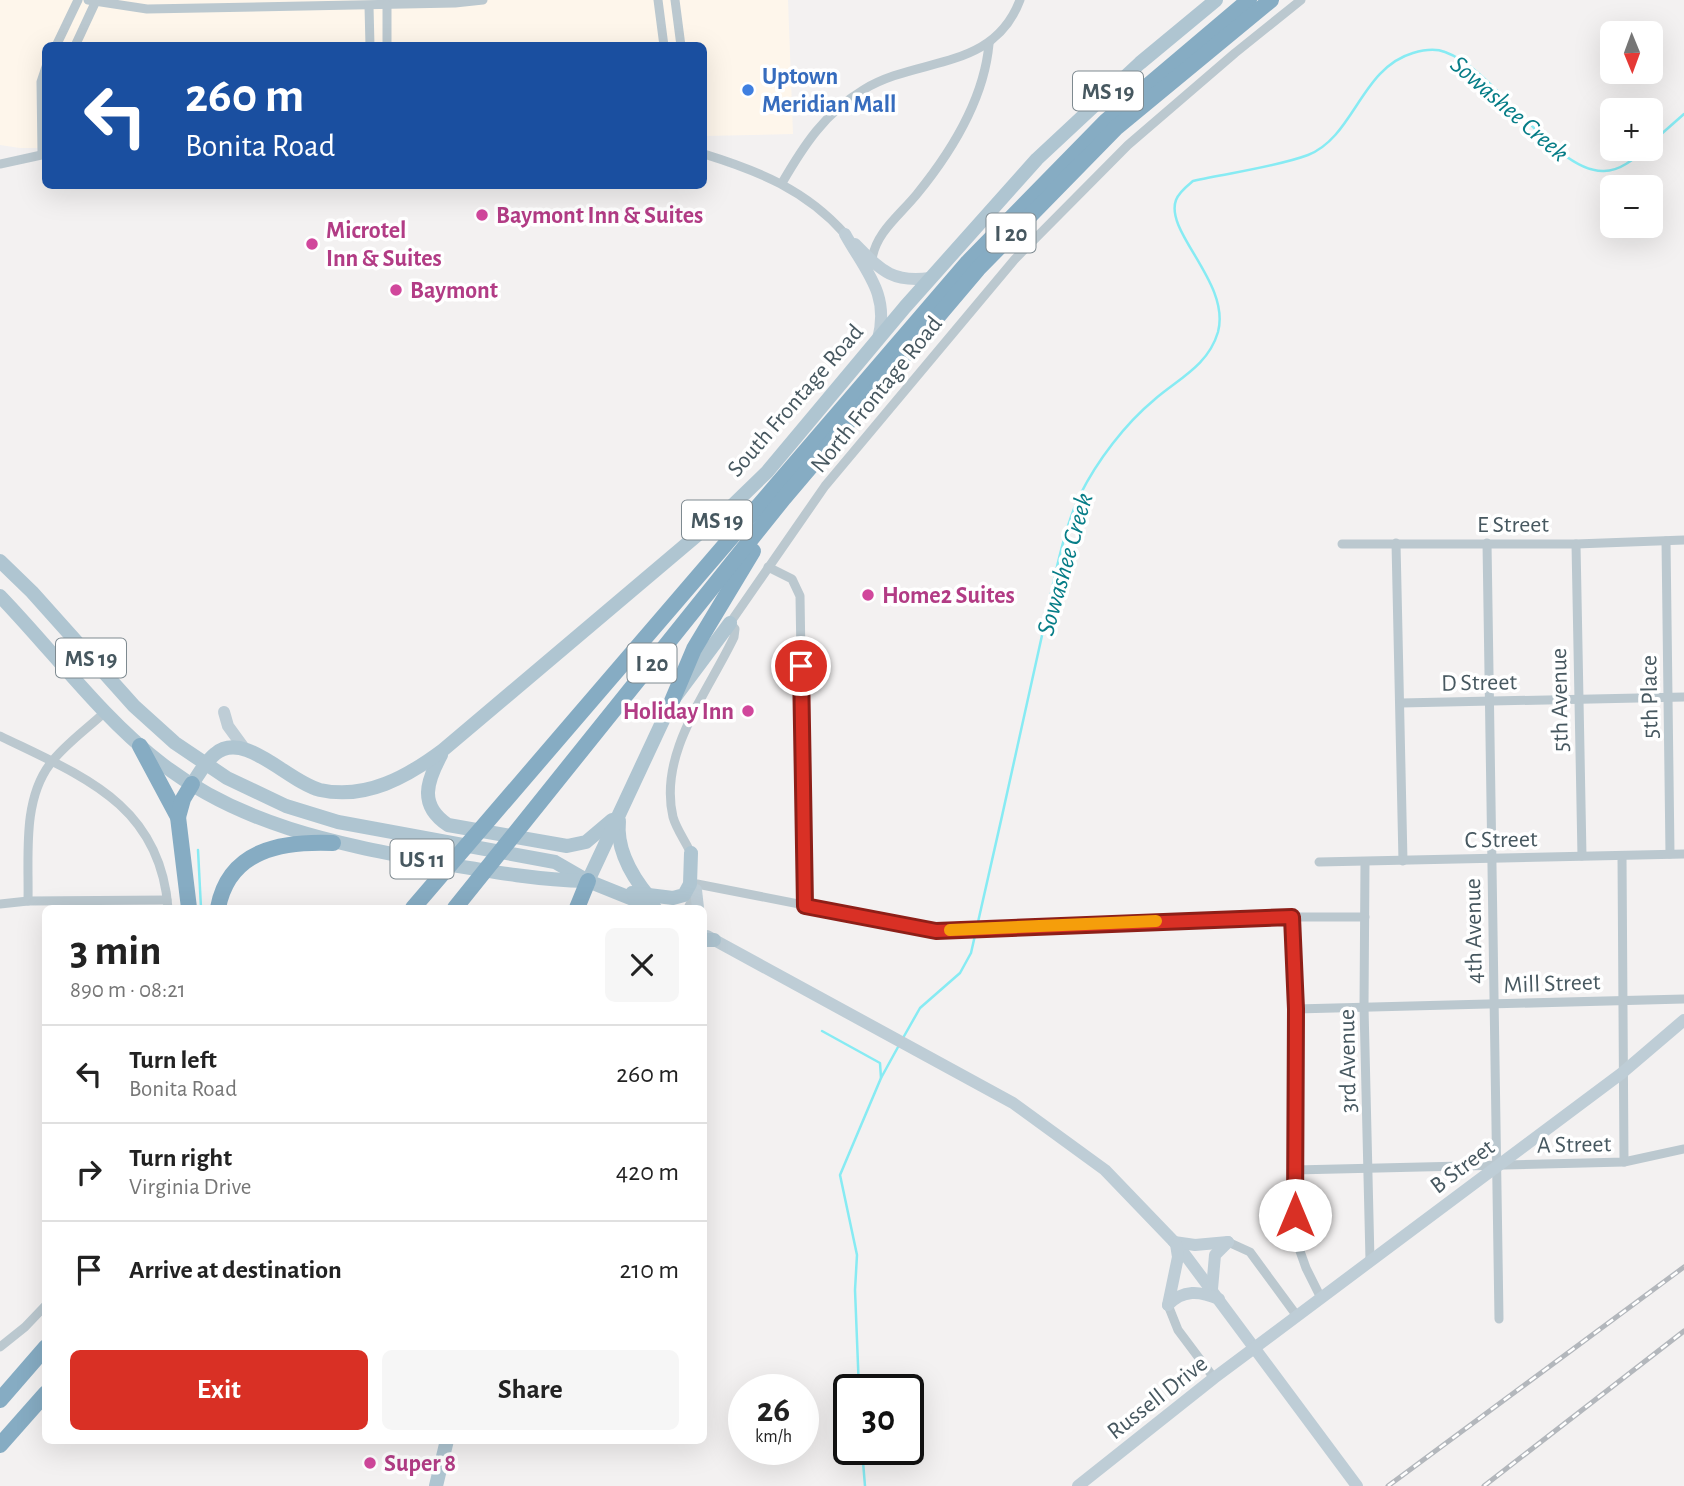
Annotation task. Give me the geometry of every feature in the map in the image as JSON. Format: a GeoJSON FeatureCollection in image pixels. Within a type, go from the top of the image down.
{"type":"FeatureCollection","features":[{"type":"Feature","properties":{"kind":"highway","name":"I 20"},"geometry":{"type":"LineString","coordinates":[[416,905],[1000,228],[1106,121],[1249,0]]}},
{"type":"Feature","properties":{"kind":"highway","name":"I 20"},"geometry":{"type":"LineString","coordinates":[[457,905],[784,498],[978,269],[1047,195],[1117,127],[1271,0]]}},
{"type":"Feature","properties":{"kind":"highway"},"geometry":{"type":"LineString","coordinates":[[672,701],[705,629],[776,517],[784,498]]}},
{"type":"Feature","properties":{"kind":"highway"},"geometry":{"type":"LineString","coordinates":[[140,746],[178,817],[189,905]]}},
{"type":"Feature","properties":{"kind":"highway"},"geometry":{"type":"LineString","coordinates":[[178,817],[183,799],[192,784]]}},
{"type":"Feature","properties":{"kind":"highway","name":"US 11"},"geometry":{"type":"LineString","coordinates":[[219,905],[228,880],[245,860],[259,851],[291,843],[333,843]]}},
{"type":"Feature","properties":{"kind":"highway"},"geometry":{"type":"LineString","coordinates":[[578,905],[589,881]]}},
{"type":"Feature","properties":{"kind":"highway"},"geometry":{"type":"LineString","coordinates":[[0,1400],[42,1353]]}},
{"type":"Feature","properties":{"kind":"highway"},"geometry":{"type":"LineString","coordinates":[[0,1445],[42,1398]]}},
{"type":"Feature","properties":{"kind":"main road","name":"South Frontage Road"},"geometry":{"type":"LineString","coordinates":[[244,748],[303,784],[341,792],[373,788],[396,781],[443,750],[734,504],[775,462],[1007,191],[1084,112],[1216,0]]}},
{"type":"Feature","properties":{"kind":"main road"},"geometry":{"type":"LineString","coordinates":[[845,234],[894,277],[930,278]]}},
{"type":"Feature","properties":{"kind":"main road"},"geometry":{"type":"LineString","coordinates":[[845,234],[882,302],[883,316],[878,339]]}},
{"type":"Feature","properties":{"kind":"main road","name":"MS 19"},"geometry":{"type":"LineString","coordinates":[[0,561],[32,592],[134,706],[175,743],[206,764]]}},
{"type":"Feature","properties":{"kind":"main road","name":"MS 19"},"geometry":{"type":"LineString","coordinates":[[0,596],[105,712],[140,746],[192,784],[247,814],[333,843]]}},
{"type":"Feature","properties":{"kind":"main road"},"geometry":{"type":"LineString","coordinates":[[206,764],[268,798],[321,817],[380,831],[555,862],[589,881],[672,701],[730,623]]}},
{"type":"Feature","properties":{"kind":"main road"},"geometry":{"type":"LineString","coordinates":[[224,712],[228,726],[244,748]]}},
{"type":"Feature","properties":{"kind":"main road"},"geometry":{"type":"LineString","coordinates":[[192,784],[206,764],[221,750],[244,748]]}},
{"type":"Feature","properties":{"kind":"main road"},"geometry":{"type":"LineString","coordinates":[[443,750],[429,780],[427,799],[435,815],[455,828],[574,846],[599,834],[619,812]]}},
{"type":"Feature","properties":{"kind":"main road"},"geometry":{"type":"LineString","coordinates":[[619,812],[620,847],[651,902]]}},
{"type":"Feature","properties":{"kind":"main road","name":"US 11"},"geometry":{"type":"LineString","coordinates":[[333,843],[551,881],[589,881],[621,892]]}},
{"type":"Feature","properties":{"kind":"main road"},"geometry":{"type":"LineString","coordinates":[[621,892],[651,902],[684,895],[690,884],[691,853]]}},
{"type":"Feature","properties":{"kind":"main road"},"geometry":{"type":"LineString","coordinates":[[697,887],[698,905]]}},
{"type":"Feature","properties":{"kind":"main road"},"geometry":{"type":"LineString","coordinates":[[621,892],[633,905]]}},
{"type":"Feature","properties":{"kind":"main road"},"geometry":{"type":"LineString","coordinates":[[707,937],[1013,1103],[1073,1145],[1127,1191],[1175,1242],[1357,1486]]}},
{"type":"Feature","properties":{"kind":"main road","name":"B Street"},"geometry":{"type":"LineString","coordinates":[[1263,1343],[1622,1073],[1684,1020]]}},
{"type":"Feature","properties":{"kind":"main road"},"geometry":{"type":"LineString","coordinates":[[1175,1242],[1195,1245],[1228,1242]]}},
{"type":"Feature","properties":{"kind":"main road"},"geometry":{"type":"LineString","coordinates":[[1168,1305],[1178,1257],[1175,1242]]}},
{"type":"Feature","properties":{"kind":"main road"},"geometry":{"type":"LineString","coordinates":[[1215,1294],[1215,1255],[1228,1242]]}},
{"type":"Feature","properties":{"kind":"main road"},"geometry":{"type":"LineString","coordinates":[[1168,1305],[1186,1293],[1215,1294]]}},
{"type":"Feature","properties":{"kind":"main road","name":"Russell Drive"},"geometry":{"type":"LineString","coordinates":[[1078,1486],[1214,1378],[1263,1343]]}},
{"type":"Feature","properties":{"kind":"main road"},"geometry":{"type":"LineString","coordinates":[[436,1486],[446,1444]]}},
{"type":"Feature","properties":{"kind":"street"},"geometry":{"type":"LineString","coordinates":[[58,42],[78,0]]}},
{"type":"Feature","properties":{"kind":"street"},"geometry":{"type":"LineString","coordinates":[[76,42],[91,1],[147,9],[369,6],[483,0]]}},
{"type":"Feature","properties":{"kind":"street"},"geometry":{"type":"LineString","coordinates":[[657,0],[663,42]]}},
{"type":"Feature","properties":{"kind":"street"},"geometry":{"type":"LineString","coordinates":[[675,0],[680,42]]}},
{"type":"Feature","properties":{"kind":"street"},"geometry":{"type":"LineString","coordinates":[[782,183],[821,123],[864,89],[989,44],[1009,23],[1020,0]]}},
{"type":"Feature","properties":{"kind":"street","name":"North Frontage Road"},"geometry":{"type":"LineString","coordinates":[[697,887],[691,853],[673,816],[669,791],[671,771],[701,701],[734,637],[735,629],[730,623],[768,567],[825,486],[1034,237],[1174,104],[1301,0]]}},
{"type":"Feature","properties":{"kind":"street"},"geometry":{"type":"LineString","coordinates":[[387,5],[387,42]]}},
{"type":"Feature","properties":{"kind":"street"},"geometry":{"type":"LineString","coordinates":[[369,6],[370,42]]}},
{"type":"Feature","properties":{"kind":"street"},"geometry":{"type":"LineString","coordinates":[[872,260],[876,242],[931,175],[972,108],[987,67],[989,44]]}},
{"type":"Feature","properties":{"kind":"street"},"geometry":{"type":"LineString","coordinates":[[42,79],[42,106]]}},
{"type":"Feature","properties":{"kind":"street"},"geometry":{"type":"LineString","coordinates":[[0,163],[42,154]]}},
{"type":"Feature","properties":{"kind":"street"},"geometry":{"type":"LineString","coordinates":[[707,155],[782,183],[813,201],[845,234]]}},
{"type":"Feature","properties":{"kind":"street","name":"E Street"},"geometry":{"type":"LineString","coordinates":[[1342,544],[1576,544],[1684,540]]}},
{"type":"Feature","properties":{"kind":"street","name":"5th Place"},"geometry":{"type":"LineString","coordinates":[[1666,541],[1670,854]]}},
{"type":"Feature","properties":{"kind":"street"},"geometry":{"type":"LineString","coordinates":[[1396,543],[1403,861]]}},
{"type":"Feature","properties":{"kind":"street","name":"4th Avenue"},"geometry":{"type":"LineString","coordinates":[[1487,543],[1499,1319]]}},
{"type":"Feature","properties":{"kind":"street","name":"5th Avenue"},"geometry":{"type":"LineString","coordinates":[[1576,544],[1582,856]]}},
{"type":"Feature","properties":{"kind":"street"},"geometry":{"type":"LineString","coordinates":[[768,567],[792,579],[800,596],[805,906]]}},
{"type":"Feature","properties":{"kind":"street","name":"D Street"},"geometry":{"type":"LineString","coordinates":[[1401,703],[1684,697]]}},
{"type":"Feature","properties":{"kind":"street"},"geometry":{"type":"LineString","coordinates":[[28,901],[32,807],[40,782],[51,761],[105,712]]}},
{"type":"Feature","properties":{"kind":"street"},"geometry":{"type":"LineString","coordinates":[[0,736],[107,793],[135,819],[156,854],[167,904],[28,901],[0,904]]}},
{"type":"Feature","properties":{"kind":"street","name":"C Street"},"geometry":{"type":"LineString","coordinates":[[1318,862],[1684,854]]}},
{"type":"Feature","properties":{"kind":"street"},"geometry":{"type":"LineString","coordinates":[[1622,856],[1624,1162]]}},
{"type":"Feature","properties":{"kind":"street","name":"3rd Avenue"},"geometry":{"type":"LineString","coordinates":[[1365,862],[1364,1007],[1370,1260]]}},
{"type":"Feature","properties":{"kind":"street"},"geometry":{"type":"LineString","coordinates":[[689,905],[697,887],[936,931],[1292,917],[1365,917]]}},
{"type":"Feature","properties":{"kind":"street"},"geometry":{"type":"LineString","coordinates":[[1292,917],[1296,1009],[1295,1237],[1321,1298]]}},
{"type":"Feature","properties":{"kind":"street","name":"Mill Street"},"geometry":{"type":"LineString","coordinates":[[1296,1009],[1684,999]]}},
{"type":"Feature","properties":{"kind":"street","name":"A Street"},"geometry":{"type":"LineString","coordinates":[[1296,1170],[1624,1162],[1684,1149]]}},
{"type":"Feature","properties":{"kind":"street"},"geometry":{"type":"LineString","coordinates":[[1228,1242],[1250,1252],[1297,1316]]}},
{"type":"Feature","properties":{"kind":"street"},"geometry":{"type":"LineString","coordinates":[[1168,1305],[1178,1331],[1214,1378]]}},
{"type":"Feature","properties":{"kind":"street"},"geometry":{"type":"LineString","coordinates":[[0,1347],[12,1339],[42,1309]]}},
{"type":"Feature","properties":{"kind":"shaded area","name":"Uptown Meridian Mall"},"geometry":{"type":"Polygon","coordinates":[[[0,0],[788,0],[793,134],[707,136],[707,42],[42,42],[42,148],[0,145],[0,0]]]}},
{"type":"Feature","properties":{"kind":"waterway","name":"Sowashee Creek"},"geometry":{"type":"LineString","coordinates":[[903,1038],[920,1008],[960,973],[971,953],[1056,570],[1080,495],[1103,456],[1122,432],[1163,392],[1200,363],[1218,332],[1219,314],[1215,295],[1179,227],[1175,213],[1176,200],[1181,192],[1193,181],[1295,159],[1324,146],[1348,119],[1381,73],[1395,61],[1429,50],[1445,52],[1464,62],[1565,156],[1585,167],[1604,171],[1616,169],[1630,161]]}},
{"type":"Feature","properties":{"kind":"waterway","name":"Sowashee Creek"},"geometry":{"type":"LineString","coordinates":[[1663,133],[1684,114]]}},
{"type":"Feature","properties":{"kind":"waterway"},"geometry":{"type":"LineString","coordinates":[[198,850],[201,905]]}},
{"type":"Feature","properties":{"kind":"waterway"},"geometry":{"type":"LineString","coordinates":[[822,1031],[880,1063],[881,1078]]}},
{"type":"Feature","properties":{"kind":"waterway","name":"Sowashee Creek"},"geometry":{"type":"LineString","coordinates":[[858,1374],[855,1290],[857,1255],[840,1175],[881,1078],[898,1047]]}},
{"type":"Feature","properties":{"kind":"waterway","name":"Sowashee Creek"},"geometry":{"type":"LineString","coordinates":[[863,1465],[865,1486]]}},
{"type":"Feature","properties":{"kind":"railway"},"geometry":{"type":"LineString","coordinates":[[1388,1486],[1684,1267]]}},
{"type":"Feature","properties":{"kind":"railway"},"geometry":{"type":"LineString","coordinates":[[1484,1486],[1684,1331]]}},
{"type":"Feature","properties":{"kind":"slow traffic"},"geometry":{"type":"LineString","coordinates":[[950,930],[1156,921]]}},
{"type":"Feature","properties":{"kind":"place","name":"Uptown Meridian Mall"},"geometry":{"type":"Point","coordinates":[748,90]}},
{"type":"Feature","properties":{"kind":"place","name":"Baymont Inn & Suites"},"geometry":{"type":"Point","coordinates":[482,215]}},
{"type":"Feature","properties":{"kind":"place","name":"Microtel Inn & Suites"},"geometry":{"type":"Point","coordinates":[312,244]}},
{"type":"Feature","properties":{"kind":"place","name":"Baymont"},"geometry":{"type":"Point","coordinates":[396,290]}},
{"type":"Feature","properties":{"kind":"place","name":"Home2 Suites"},"geometry":{"type":"Point","coordinates":[868,595]}},
{"type":"Feature","properties":{"kind":"place","name":"Holiday Inn"},"geometry":{"type":"Point","coordinates":[748,711]}},
{"type":"Feature","properties":{"kind":"place","name":"Super 8"},"geometry":{"type":"Point","coordinates":[370,1463]}},
{"type":"Feature","properties":{"kind":"route"},"geometry":{"type":"LineString","coordinates":[[801,666],[805,906],[936,931],[1292,917],[1296,1009],[1295,1215]]}}]}
